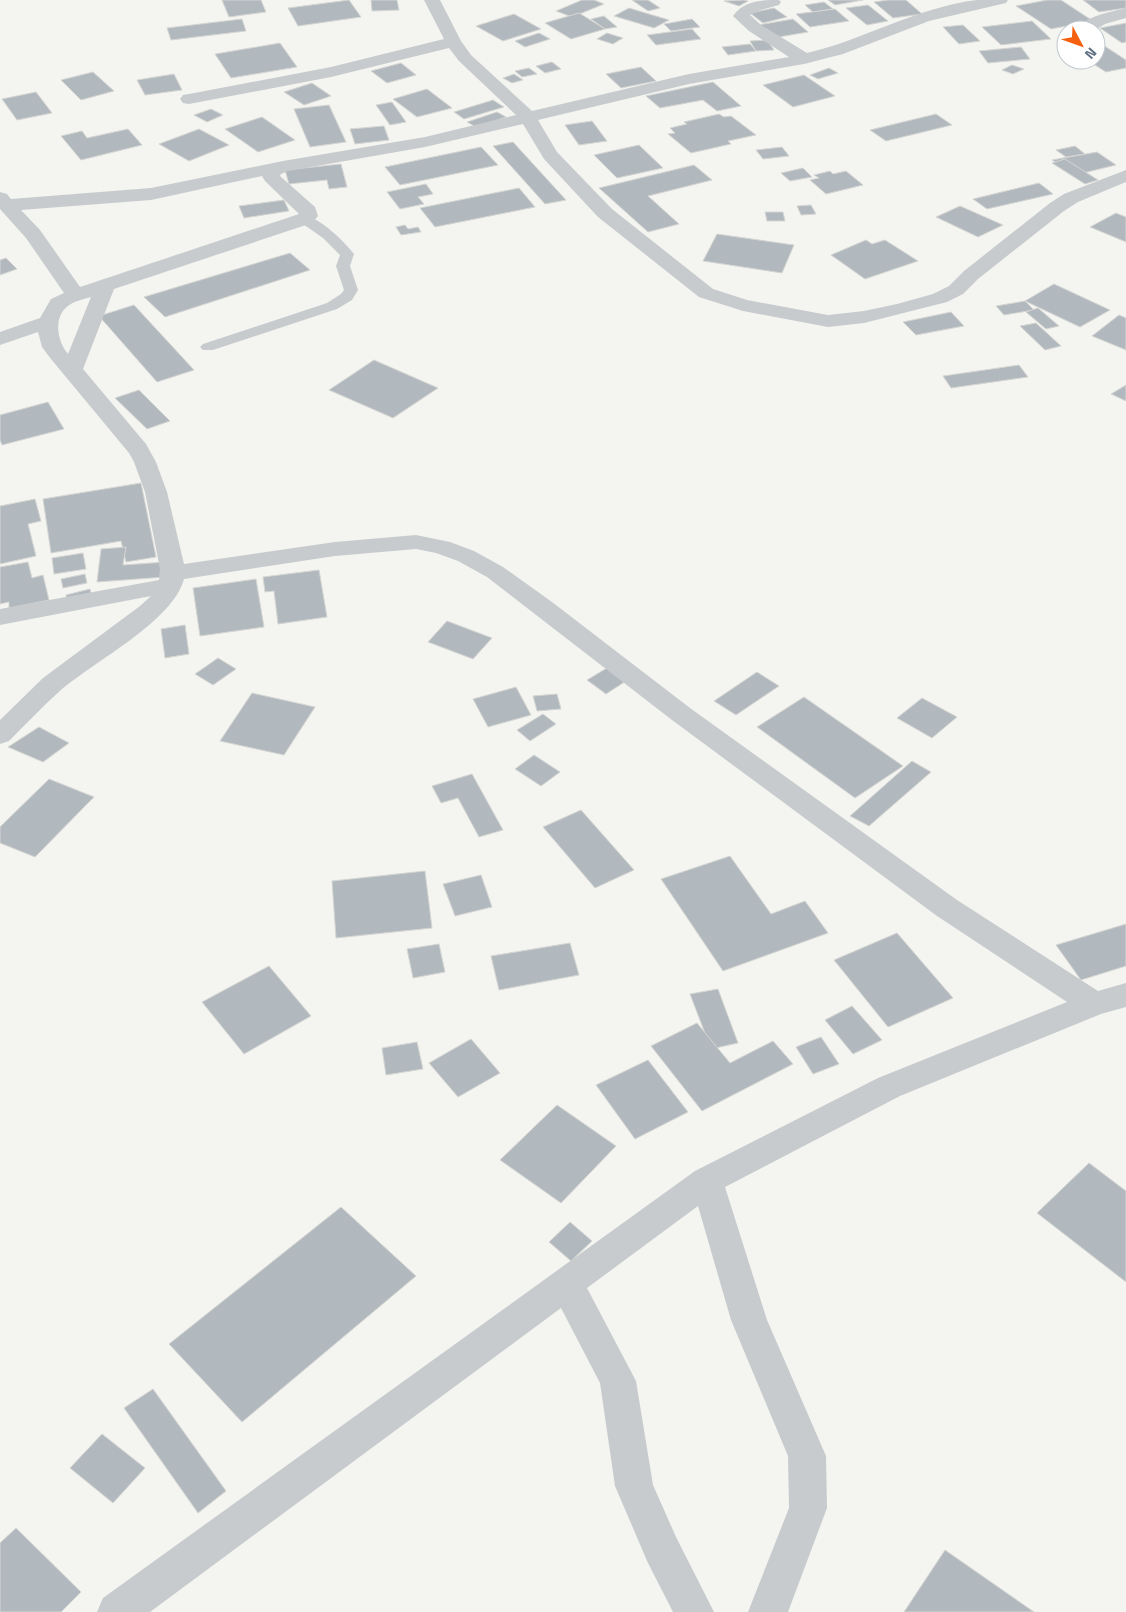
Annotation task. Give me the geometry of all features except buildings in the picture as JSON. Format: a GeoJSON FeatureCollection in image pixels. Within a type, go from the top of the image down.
{"type":"FeatureCollection","features":[{"type":"Feature","properties":{"kind":"street"},"geometry":{"type":"LineString","coordinates":[[432,0],[453,42],[465,58],[528,117],[550,155],[605,213],[706,293],[743,305],[828,321],[874,315],[948,295],[1057,206],[1070,198],[1126,175]]}},
{"type":"Feature","properties":{"kind":"street"},"geometry":{"type":"LineString","coordinates":[[3,202],[151,194],[283,166],[425,142],[689,78],[804,59],[837,51],[923,18],[1000,0]]}},
{"type":"Feature","properties":{"kind":"street"},"geometry":{"type":"LineString","coordinates":[[773,2],[750,8],[742,12],[741,16],[755,28],[804,59]]}},
{"type":"Feature","properties":{"kind":"street"},"geometry":{"type":"LineString","coordinates":[[1102,20],[1126,13]]}},
{"type":"Feature","properties":{"kind":"street"},"geometry":{"type":"LineString","coordinates":[[190,100],[331,72],[453,42]]}},
{"type":"Feature","properties":{"kind":"street"},"geometry":{"type":"LineString","coordinates":[[0,735],[52,684],[164,599],[173,579],[172,559],[150,472],[139,450],[124,435],[72,370],[55,353],[48,335],[48,322],[54,307],[62,300],[76,294],[305,219],[309,216],[308,211],[271,177],[273,171],[283,166]]}},
{"type":"Feature","properties":{"kind":"street"},"geometry":{"type":"LineString","coordinates":[[3,202],[33,234],[76,294]]}},
{"type":"Feature","properties":{"kind":"street"},"geometry":{"type":"LineString","coordinates":[[72,370],[105,286]]}},
{"type":"Feature","properties":{"kind":"street"},"geometry":{"type":"LineString","coordinates":[[0,339],[48,322]]}},
{"type":"Feature","properties":{"kind":"street"},"geometry":{"type":"LineString","coordinates":[[0,617],[173,579],[335,549],[416,542],[466,556],[494,572],[543,607],[681,714],[948,908],[1116,1000]]}},
{"type":"Feature","properties":{"kind":"street"},"geometry":{"type":"LineString","coordinates":[[117,1612],[707,1180],[889,1087],[1116,1000]]}},
{"type":"Feature","properties":{"kind":"street"},"geometry":{"type":"LineString","coordinates":[[707,1180],[749,1320],[807,1456],[808,1508],[768,1612]]}},
{"type":"Feature","properties":{"kind":"street"},"geometry":{"type":"LineString","coordinates":[[566,1283],[618,1381],[634,1486],[662,1550],[694,1612]]}},
{"type":"Feature","properties":{"kind":"lane"},"geometry":{"type":"LineString","coordinates":[[208,347],[332,306],[347,297],[351,290],[343,266],[347,254],[328,235],[305,219]]}}]}
